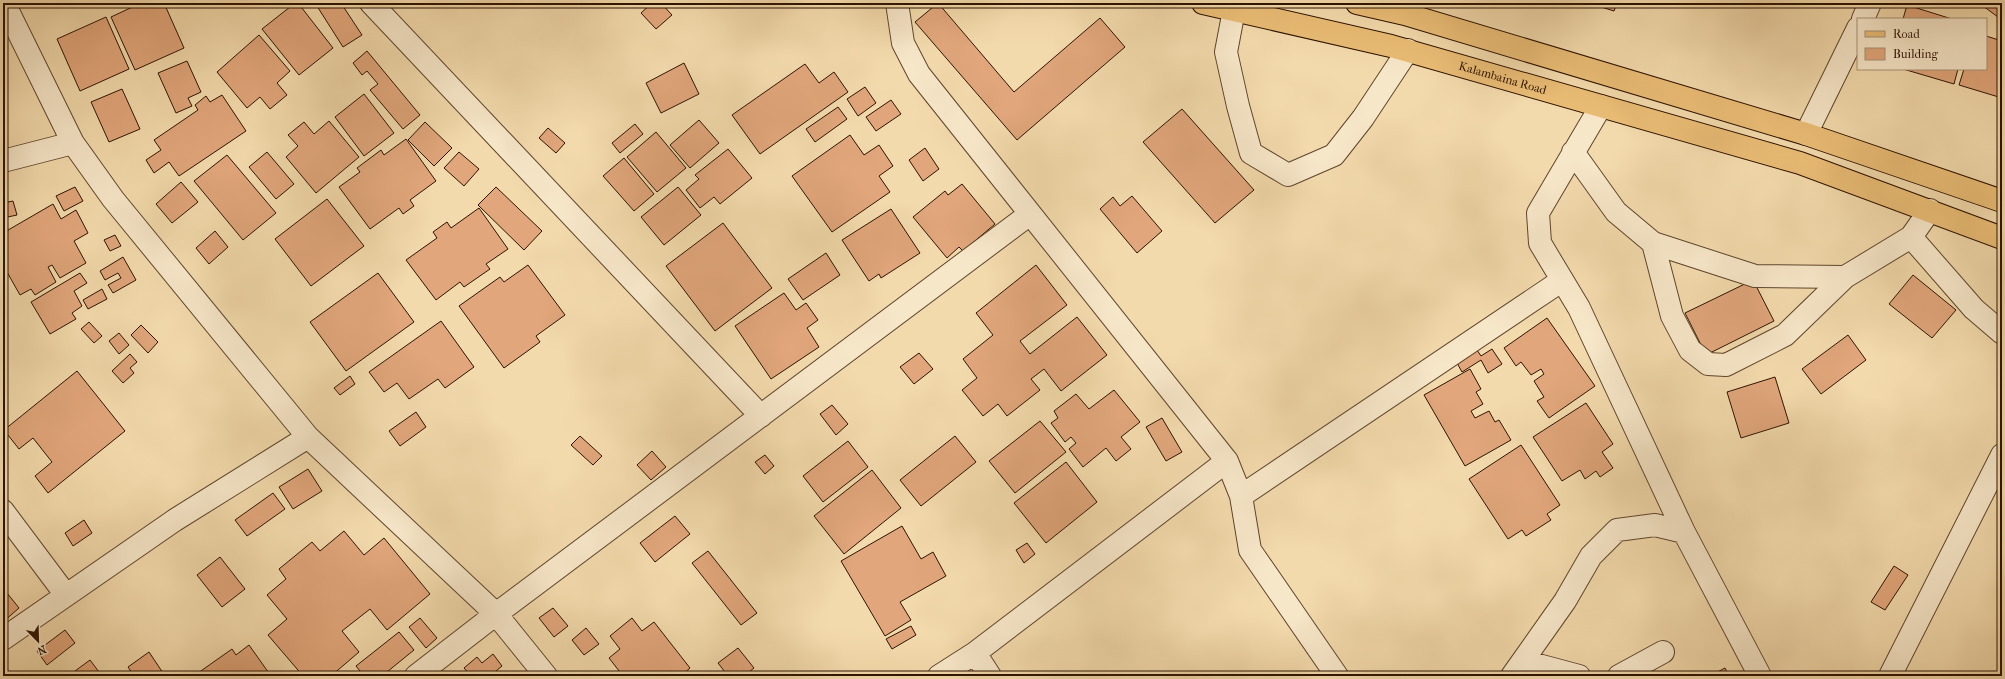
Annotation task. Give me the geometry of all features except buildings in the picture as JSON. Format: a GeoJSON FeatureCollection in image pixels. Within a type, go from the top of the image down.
{"type":"FeatureCollection","features":[{"type":"Feature","properties":{"kind":"main road","name":"Kalambaina Road"},"geometry":{"type":"LineString","coordinates":[[1203,3],[1408,50],[1800,163],[2002,238]]}},
{"type":"Feature","properties":{"kind":"main road"},"geometry":{"type":"LineString","coordinates":[[1357,3],[1405,14],[1806,134],[2002,201]]}},
{"type":"Feature","properties":{"kind":"street"},"geometry":{"type":"LineString","coordinates":[[4,3],[73,143],[112,199],[308,437],[496,614],[546,676]]}},
{"type":"Feature","properties":{"kind":"street"},"geometry":{"type":"LineString","coordinates":[[371,3],[760,416]]}},
{"type":"Feature","properties":{"kind":"street"},"geometry":{"type":"LineString","coordinates":[[897,3],[902,43],[919,74],[1227,462],[1241,496],[1250,550],[1337,676]]}},
{"type":"Feature","properties":{"kind":"street"},"geometry":{"type":"LineString","coordinates":[[1863,18],[1870,3]]}},
{"type":"Feature","properties":{"kind":"street"},"geometry":{"type":"LineString","coordinates":[[1234,10],[1226,52],[1238,106],[1251,153],[1288,175],[1334,155],[1363,118],[1408,50]]}},
{"type":"Feature","properties":{"kind":"street"},"geometry":{"type":"LineString","coordinates":[[1806,134],[1857,30]]}},
{"type":"Feature","properties":{"kind":"street"},"geometry":{"type":"LineString","coordinates":[[1601,106],[1538,213],[1540,243],[1561,281],[1579,308],[1684,532],[1760,676]]}},
{"type":"Feature","properties":{"kind":"street"},"geometry":{"type":"LineString","coordinates":[[3,161],[73,143]]}},
{"type":"Feature","properties":{"kind":"street"},"geometry":{"type":"LineString","coordinates":[[1573,152],[1616,212],[1653,243],[1755,276],[1844,277]]}},
{"type":"Feature","properties":{"kind":"street"},"geometry":{"type":"LineString","coordinates":[[1653,243],[1672,316],[1690,350],[1708,364],[1726,365],[1785,335],[1844,277],[1911,237],[1930,210]]}},
{"type":"Feature","properties":{"kind":"street"},"geometry":{"type":"LineString","coordinates":[[416,676],[496,614],[1030,214]]}},
{"type":"Feature","properties":{"kind":"street"},"geometry":{"type":"LineString","coordinates":[[1911,237],[1974,309],[2002,333]]}},
{"type":"Feature","properties":{"kind":"street"},"geometry":{"type":"LineString","coordinates":[[1241,496],[1561,281]]}},
{"type":"Feature","properties":{"kind":"street"},"geometry":{"type":"LineString","coordinates":[[3,639],[175,520],[308,437]]}},
{"type":"Feature","properties":{"kind":"street"},"geometry":{"type":"LineString","coordinates":[[1890,676],[2002,455]]}},
{"type":"Feature","properties":{"kind":"street"},"geometry":{"type":"LineString","coordinates":[[939,676],[974,653],[1227,462]]}},
{"type":"Feature","properties":{"kind":"street"},"geometry":{"type":"LineString","coordinates":[[3,511],[66,595]]}},
{"type":"Feature","properties":{"kind":"street"},"geometry":{"type":"LineString","coordinates":[[1579,676],[1518,669],[1565,601],[1591,556],[1618,530],[1655,525],[1684,532]]}},
{"type":"Feature","properties":{"kind":"street"},"geometry":{"type":"LineString","coordinates":[[1619,676],[1663,652]]}},
{"type":"Feature","properties":{"kind":"street"},"geometry":{"type":"LineString","coordinates":[[974,653],[990,676]]}}]}
